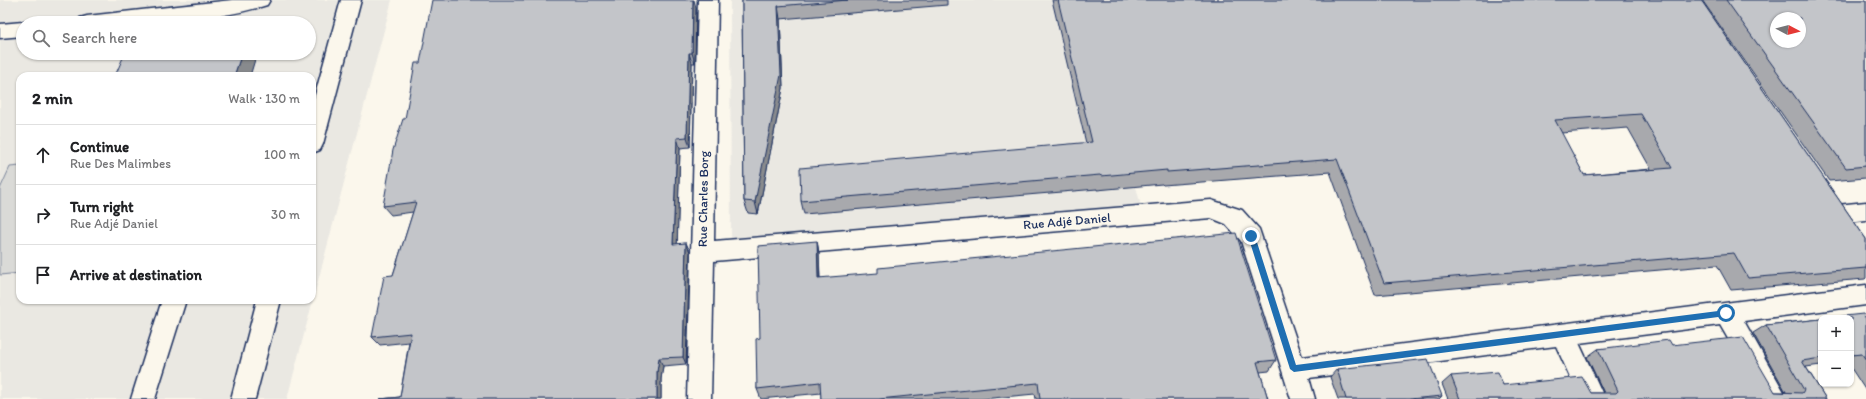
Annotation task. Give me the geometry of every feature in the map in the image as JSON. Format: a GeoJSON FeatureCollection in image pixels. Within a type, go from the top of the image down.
{"type":"FeatureCollection","features":[{"type":"Feature","properties":{"kind":"street"},"geometry":{"type":"LineString","coordinates":[[151,16],[233,7],[260,0]]}},
{"type":"Feature","properties":{"kind":"street"},"geometry":{"type":"LineString","coordinates":[[316,129],[351,0]]}},
{"type":"Feature","properties":{"kind":"street","name":"Rue Charles Borg"},"geometry":{"type":"LineString","coordinates":[[699,399],[708,0]]}},
{"type":"Feature","properties":{"kind":"street"},"geometry":{"type":"LineString","coordinates":[[0,31],[16,30]]}},
{"type":"Feature","properties":{"kind":"street","name":"Rue Adjé Daniel"},"geometry":{"type":"LineString","coordinates":[[702,252],[1211,209],[1234,217],[1251,236],[1303,399]]}},
{"type":"Feature","properties":{"kind":"street"},"geometry":{"type":"LineString","coordinates":[[1839,216],[1866,211]]}},
{"type":"Feature","properties":{"kind":"street"},"geometry":{"type":"LineString","coordinates":[[1294,369],[1866,295]]}},
{"type":"Feature","properties":{"kind":"street"},"geometry":{"type":"LineString","coordinates":[[143,399],[173,304]]}},
{"type":"Feature","properties":{"kind":"street"},"geometry":{"type":"LineString","coordinates":[[242,399],[269,304]]}},
{"type":"Feature","properties":{"kind":"street"},"geometry":{"type":"LineString","coordinates":[[1726,313],[1776,399]]}},
{"type":"Feature","properties":{"kind":"street"},"geometry":{"type":"LineString","coordinates":[[1563,334],[1593,399]]}},
{"type":"Feature","properties":{"kind":"shaded area"},"geometry":{"type":"Polygon","coordinates":[[[0,0],[392,0],[316,289],[316,72],[16,72],[16,304],[312,304],[287,399],[0,399],[0,0]]]}},
{"type":"Feature","properties":{"kind":"shaded area"},"geometry":{"type":"Polygon","coordinates":[[[730,0],[1087,0],[1141,206],[731,246],[730,0]]]}},
{"type":"Feature","properties":{"kind":"shaded area"},"geometry":{"type":"Polygon","coordinates":[[[16,166],[16,273],[0,275],[0,189],[10,167],[16,166]]]}},
{"type":"Feature","properties":{"kind":"building"},"geometry":{"type":"Polygon","coordinates":[[[432,0],[693,0],[692,53],[689,53],[687,137],[677,138],[673,244],[686,243],[683,357],[659,358],[657,372],[657,399],[380,399],[400,397],[411,333],[372,337],[384,276],[393,275],[416,202],[383,206],[393,150],[403,119],[405,119],[415,63],[420,63],[432,0]]]}},
{"type":"Feature","properties":{"kind":"building"},"geometry":{"type":"Polygon","coordinates":[[[742,0],[848,0],[778,6],[781,75],[755,202],[744,201],[742,0]]]}},
{"type":"Feature","properties":{"kind":"building"},"geometry":{"type":"Polygon","coordinates":[[[1058,0],[1701,0],[1866,239],[1866,268],[1748,278],[1734,253],[1384,283],[1337,159],[1167,172],[1167,170],[1100,175],[801,201],[800,168],[1092,142],[1058,0]],[[1641,114],[1555,120],[1584,175],[1672,168],[1641,114]]]}},
{"type":"Feature","properties":{"kind":"building"},"geometry":{"type":"Polygon","coordinates":[[[1726,0],[1866,0],[1866,166],[1846,168],[1726,0]]]}},
{"type":"Feature","properties":{"kind":"building"},"geometry":{"type":"Polygon","coordinates":[[[122,60],[240,60],[235,72],[117,72],[122,60]]]}},
{"type":"Feature","properties":{"kind":"building"},"geometry":{"type":"Polygon","coordinates":[[[1236,233],[1276,360],[1257,362],[1268,399],[1040,399],[1038,383],[879,399],[821,399],[820,382],[757,389],[756,339],[760,338],[758,246],[817,241],[818,278],[878,273],[878,268],[1236,233]]]}},
{"type":"Feature","properties":{"kind":"building"},"geometry":{"type":"Polygon","coordinates":[[[1863,314],[1866,319],[1866,360],[1862,354],[1854,355],[1854,315],[1863,314]]]}},
{"type":"Feature","properties":{"kind":"building"},"geometry":{"type":"Polygon","coordinates":[[[1818,319],[1818,358],[1802,361],[1826,399],[1460,399],[1451,376],[1498,372],[1503,385],[1582,377],[1591,393],[1616,393],[1618,391],[1598,349],[1669,340],[1672,345],[1743,337],[1775,392],[1802,393],[1804,390],[1766,325],[1818,319]]]}},
{"type":"Feature","properties":{"kind":"building"},"geometry":{"type":"Polygon","coordinates":[[[1428,359],[1442,396],[1410,399],[1346,399],[1337,369],[1428,359]]]}},
{"type":"Feature","properties":{"kind":"route"},"geometry":{"type":"LineString","coordinates":[[1251,236],[1294,369],[1726,313]]}}]}
